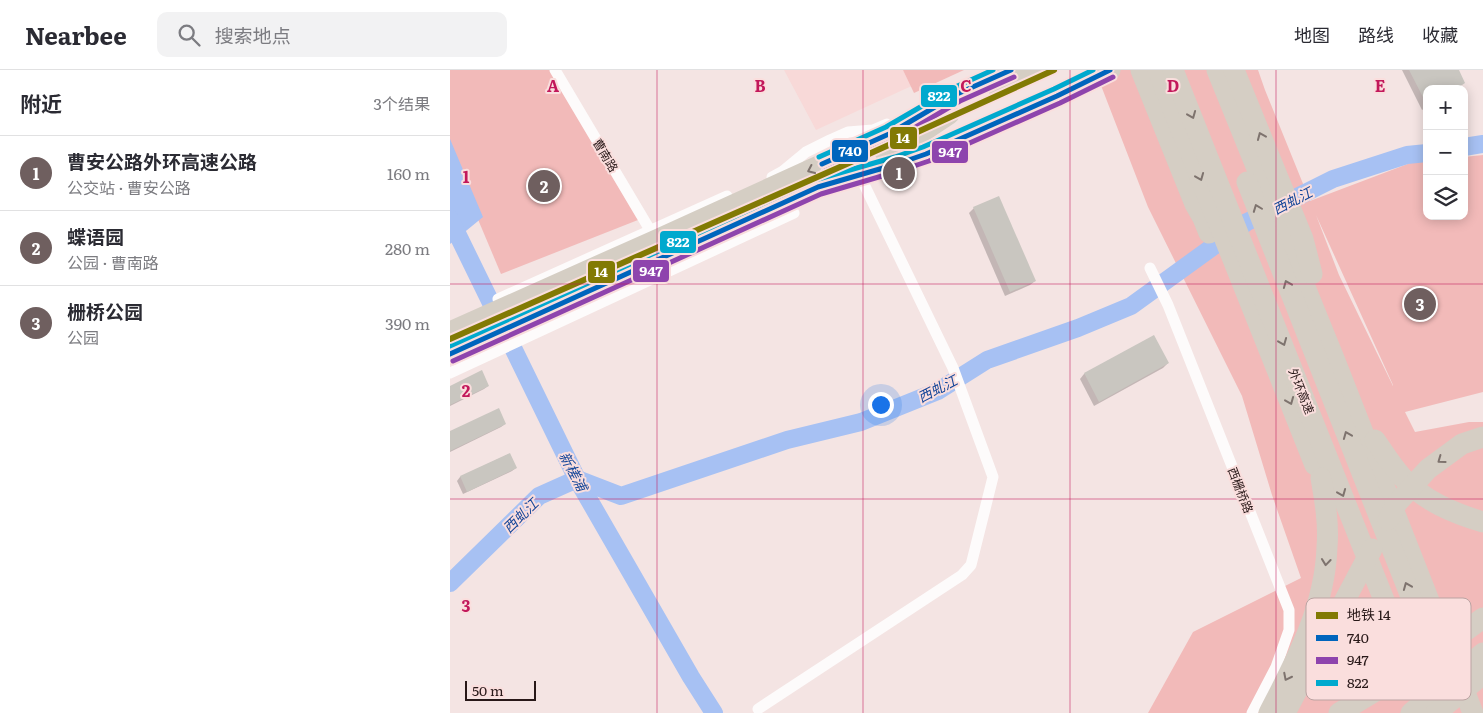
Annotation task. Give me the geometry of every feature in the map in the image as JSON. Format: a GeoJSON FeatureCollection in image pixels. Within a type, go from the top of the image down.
{"type":"FeatureCollection","features":[{"type":"Feature","properties":{"kind":"highway"},"geometry":{"type":"LineString","coordinates":[[529,309],[652,236],[889,134],[957,94],[1011,70]]}},
{"type":"Feature","properties":{"kind":"highway"},"geometry":{"type":"LineString","coordinates":[[450,354],[462,333],[529,309],[818,187],[919,134],[966,103],[1036,70]]}},
{"type":"Feature","properties":{"kind":"highway"},"geometry":{"type":"LineString","coordinates":[[818,187],[926,154],[1057,96],[1110,70]]}},
{"type":"Feature","properties":{"kind":"highway"},"geometry":{"type":"LineString","coordinates":[[1141,70],[1195,204],[1239,271]]}},
{"type":"Feature","properties":{"kind":"highway"},"geometry":{"type":"LineString","coordinates":[[1158,70],[1367,598]]}},
{"type":"Feature","properties":{"kind":"highway","name":"外环高速"},"geometry":{"type":"LineString","coordinates":[[1173,70],[1239,271],[1380,598]]}},
{"type":"Feature","properties":{"kind":"highway","name":"外环高速"},"geometry":{"type":"LineString","coordinates":[[1203,70],[1289,246],[1416,598]]}},
{"type":"Feature","properties":{"kind":"highway"},"geometry":{"type":"LineString","coordinates":[[1217,70],[1356,412],[1428,598]]}},
{"type":"Feature","properties":{"kind":"highway"},"geometry":{"type":"LineString","coordinates":[[1234,70],[1280,182],[1289,246]]}},
{"type":"Feature","properties":{"kind":"highway"},"geometry":{"type":"LineString","coordinates":[[1356,412],[1403,478],[1423,496],[1445,508],[1483,522]]}},
{"type":"Feature","properties":{"kind":"highway"},"geometry":{"type":"LineString","coordinates":[[1347,598],[1397,504],[1428,469],[1462,444],[1483,437]]}},
{"type":"Feature","properties":{"kind":"highway"},"geometry":{"type":"LineString","coordinates":[[1320,598],[1326,563],[1327,530],[1326,508],[1321,478]]}},
{"type":"Feature","properties":{"kind":"highway"},"geometry":{"type":"LineString","coordinates":[[1471,627],[1483,618]]}},
{"type":"Feature","properties":{"kind":"highway"},"geometry":{"type":"LineString","coordinates":[[1269,713],[1306,637]]}},
{"type":"Feature","properties":{"kind":"highway"},"geometry":{"type":"LineString","coordinates":[[1471,663],[1483,653]]}},
{"type":"Feature","properties":{"kind":"highway"},"geometry":{"type":"LineString","coordinates":[[1285,713],[1306,674]]}},
{"type":"Feature","properties":{"kind":"highway"},"geometry":{"type":"LineString","coordinates":[[1471,684],[1483,674]]}},
{"type":"Feature","properties":{"kind":"highway"},"geometry":{"type":"LineString","coordinates":[[1339,713],[1361,700]]}},
{"type":"Feature","properties":{"kind":"highway"},"geometry":{"type":"LineString","coordinates":[[1407,700],[1412,713],[1427,700]]}},
{"type":"Feature","properties":{"kind":"highway","name":"外环高速"},"geometry":{"type":"LineString","coordinates":[[1424,700],[1430,713]]}},
{"type":"Feature","properties":{"kind":"highway"},"geometry":{"type":"LineString","coordinates":[[1436,713],[1452,700]]}},
{"type":"Feature","properties":{"kind":"highway","name":"外环高速"},"geometry":{"type":"LineString","coordinates":[[1452,700],[1457,713]]}},
{"type":"Feature","properties":{"kind":"highway"},"geometry":{"type":"LineString","coordinates":[[1468,700],[1473,713]]}},
{"type":"Feature","properties":{"kind":"street","name":"曹南路"},"geometry":{"type":"LineString","coordinates":[[555,70],[652,236]]}},
{"type":"Feature","properties":{"kind":"street"},"geometry":{"type":"LineString","coordinates":[[652,236],[783,171],[806,152],[848,132],[873,130],[893,121],[958,83],[987,70]]}},
{"type":"Feature","properties":{"kind":"street"},"geometry":{"type":"LineString","coordinates":[[758,709],[962,576],[971,565],[992,477],[953,368],[859,174]]}},
{"type":"Feature","properties":{"kind":"street"},"geometry":{"type":"LineString","coordinates":[[450,373],[462,333],[794,213]]}},
{"type":"Feature","properties":{"kind":"street","name":"西栅桥路"},"geometry":{"type":"LineString","coordinates":[[1150,268],[1168,305],[1288,610],[1289,630],[1276,666],[1252,713]]}},
{"type":"Feature","properties":{"kind":"shaded area"},"geometry":{"type":"Polygon","coordinates":[[[450,70],[553,70],[643,218],[501,274],[450,153],[450,70]]]}},
{"type":"Feature","properties":{"kind":"shaded area"},"geometry":{"type":"Polygon","coordinates":[[[784,70],[949,70],[816,130],[784,70]]]}},
{"type":"Feature","properties":{"kind":"shaded area"},"geometry":{"type":"Polygon","coordinates":[[[903,70],[964,70],[914,93],[903,70]]]}},
{"type":"Feature","properties":{"kind":"shaded area"},"geometry":{"type":"Polygon","coordinates":[[[1095,70],[1258,70],[1310,201],[1413,162],[1423,161],[1423,220],[1468,220],[1468,157],[1483,155],[1483,392],[1405,412],[1415,432],[1469,422],[1483,422],[1483,713],[1148,713],[1193,632],[1301,578],[1272,495],[1242,396],[1148,207],[1095,70]],[[1316,215],[1339,275],[1393,386],[1316,215]]]}},
{"type":"Feature","properties":{"kind":"water"},"geometry":{"type":"Polygon","coordinates":[[[450,139],[483,217],[450,244],[450,139]]]}},
{"type":"Feature","properties":{"kind":"building"},"geometry":{"type":"Polygon","coordinates":[[[1409,70],[1459,70],[1465,83],[1462,85],[1423,85],[1423,97],[1409,70]]]}},
{"type":"Feature","properties":{"kind":"building"},"geometry":{"type":"Polygon","coordinates":[[[999,196],[1036,281],[1010,292],[973,207],[999,196]]]}},
{"type":"Feature","properties":{"kind":"building"},"geometry":{"type":"Polygon","coordinates":[[[1154,335],[1169,363],[1099,402],[1084,373],[1154,335]]]}},
{"type":"Feature","properties":{"kind":"building"},"geometry":{"type":"Polygon","coordinates":[[[482,370],[489,386],[450,405],[450,386],[482,370]]]}},
{"type":"Feature","properties":{"kind":"building"},"geometry":{"type":"Polygon","coordinates":[[[499,408],[506,424],[450,451],[450,431],[499,408]]]}},
{"type":"Feature","properties":{"kind":"building"},"geometry":{"type":"Polygon","coordinates":[[[510,453],[517,468],[467,492],[460,476],[510,453]]]}},
{"type":"Feature","properties":{"kind":"waterway","name":"西虬江"},"geometry":{"type":"LineString","coordinates":[[1468,146],[1483,144]]}},
{"type":"Feature","properties":{"kind":"waterway","name":"西虬江"},"geometry":{"type":"LineString","coordinates":[[450,583],[539,496],[577,479],[621,496],[787,440],[861,422],[938,391],[987,360],[1078,328],[1131,306],[1247,222],[1333,179],[1407,155],[1423,153]]}},
{"type":"Feature","properties":{"kind":"waterway","name":"新槎浦"},"geometry":{"type":"LineString","coordinates":[[450,219],[577,479],[691,677],[714,713]]}},
{"type":"Feature","properties":{"kind":"metro line","name":"14"},"geometry":{"type":"LineString","coordinates":[[450,339],[849,163],[1054,70]]}},
{"type":"Feature","properties":{"kind":"transit line","name":"822"},"geometry":{"type":"LineString","coordinates":[[819,157],[886,127],[953,88],[993,70]]}},
{"type":"Feature","properties":{"kind":"transit line","name":"740"},"geometry":{"type":"LineString","coordinates":[[822,164],[889,134],[957,94],[1011,70]]}},
{"type":"Feature","properties":{"kind":"transit line","name":"822"},"geometry":{"type":"LineString","coordinates":[[450,346],[815,180],[923,147],[1093,70]]}},
{"type":"Feature","properties":{"kind":"transit line","name":"740"},"geometry":{"type":"LineString","coordinates":[[450,354],[818,187],[926,154],[1057,96],[1110,70]]}},
{"type":"Feature","properties":{"kind":"transit line","name":"947"},"geometry":{"type":"LineString","coordinates":[[825,171],[892,141],[960,101],[1014,77]]}},
{"type":"Feature","properties":{"kind":"transit line","name":"947"},"geometry":{"type":"LineString","coordinates":[[453,361],[821,194],[929,161],[1060,103],[1113,77]]}},
{"type":"Feature","properties":{"kind":"place","name":"曹安公路外环高速公路"},"geometry":{"type":"Point","coordinates":[899,173]}},
{"type":"Feature","properties":{"kind":"place","name":"蝶语园"},"geometry":{"type":"Point","coordinates":[544,186]}},
{"type":"Feature","properties":{"kind":"place","name":"栅桥公园"},"geometry":{"type":"Point","coordinates":[1420,304]}}]}
